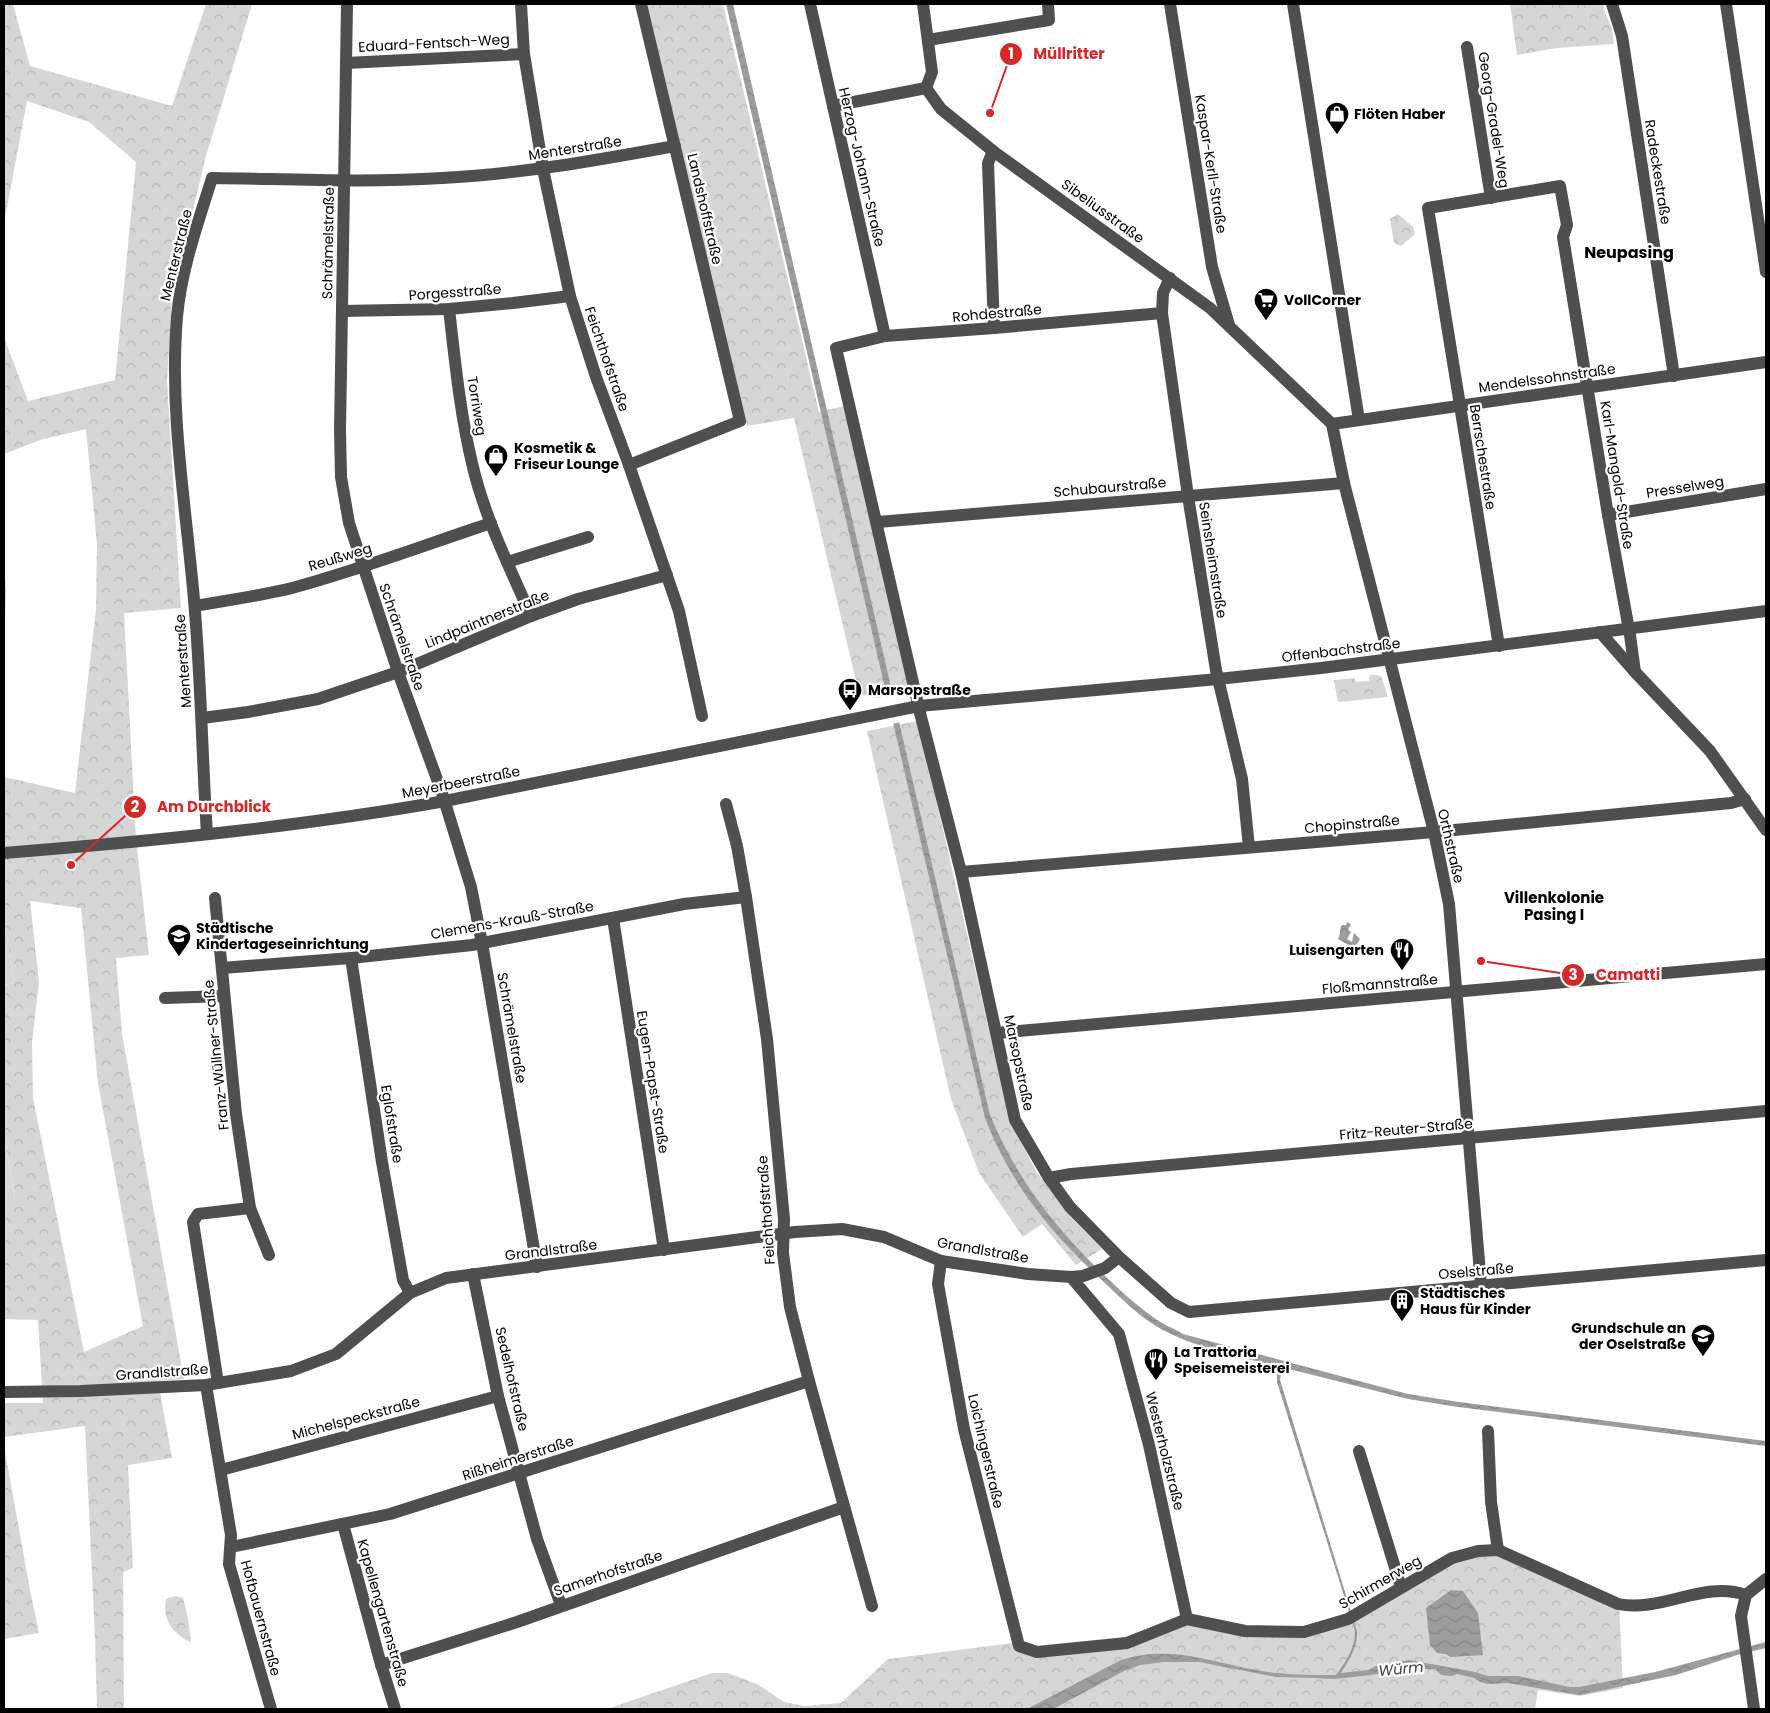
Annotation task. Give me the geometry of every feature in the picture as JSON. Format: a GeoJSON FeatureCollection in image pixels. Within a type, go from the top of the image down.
{"type":"FeatureCollection","features":[{"type":"Feature","properties":{"kind":"street","name":"Schrämelstraße"},"geometry":{"type":"LineString","coordinates":[[347,4],[340,430],[341,478],[349,523],[362,566],[445,801],[471,887],[537,1267]]}},
{"type":"Feature","properties":{"kind":"street","name":"Feichthofstraße"},"geometry":{"type":"LineString","coordinates":[[521,4],[524,54],[543,169],[570,296],[596,378],[629,465],[667,575],[678,611],[702,716]]}},
{"type":"Feature","properties":{"kind":"street","name":"Landshoffstraße"},"geometry":{"type":"LineString","coordinates":[[629,465],[740,421],[641,4]]}},
{"type":"Feature","properties":{"kind":"street","name":"Herzog-Johann-Straße"},"geometry":{"type":"LineString","coordinates":[[810,4],[885,336]]}},
{"type":"Feature","properties":{"kind":"street"},"geometry":{"type":"LineString","coordinates":[[833,106],[926,88],[932,72],[923,4]]}},
{"type":"Feature","properties":{"kind":"street"},"geometry":{"type":"LineString","coordinates":[[928,40],[1049,20],[1048,4]]}},
{"type":"Feature","properties":{"kind":"street","name":"Kaspar-Kerll-Straße"},"geometry":{"type":"LineString","coordinates":[[1170,4],[1212,268],[1230,327]]}},
{"type":"Feature","properties":{"kind":"street"},"geometry":{"type":"LineString","coordinates":[[1293,4],[1359,420]]}},
{"type":"Feature","properties":{"kind":"street","name":"Radeckestraße"},"geometry":{"type":"LineString","coordinates":[[1612,4],[1622,36],[1674,376]]}},
{"type":"Feature","properties":{"kind":"street"},"geometry":{"type":"LineString","coordinates":[[1726,4],[1766,272]]}},
{"type":"Feature","properties":{"kind":"street","name":"Georg-Gradel-Weg"},"geometry":{"type":"LineString","coordinates":[[1467,47],[1491,198]]}},
{"type":"Feature","properties":{"kind":"street","name":"Eduard-Fentsch-Weg"},"geometry":{"type":"LineString","coordinates":[[346,63],[524,54]]}},
{"type":"Feature","properties":{"kind":"street","name":"Sibeliusstraße"},"geometry":{"type":"LineString","coordinates":[[926,88],[942,108],[993,150],[1210,308],[1332,424]]}},
{"type":"Feature","properties":{"kind":"street","name":"Menterstraße"},"geometry":{"type":"LineString","coordinates":[[207,834],[195,606],[179,450],[175,353],[181,288],[193,238],[212,178],[345,180],[443,178],[543,169],[674,146]]}},
{"type":"Feature","properties":{"kind":"street"},"geometry":{"type":"LineString","coordinates":[[993,150],[988,163],[994,328]]}},
{"type":"Feature","properties":{"kind":"street","name":"Georg-Gradel-Weg"},"geometry":{"type":"LineString","coordinates":[[1432,244],[1428,208],[1560,186],[1567,225],[1563,238]]}},
{"type":"Feature","properties":{"kind":"street","name":"Karl-Mangold-Straße"},"geometry":{"type":"LineString","coordinates":[[1563,238],[1635,672]]}},
{"type":"Feature","properties":{"kind":"street","name":"Berrschestraße"},"geometry":{"type":"LineString","coordinates":[[1432,244],[1499,646]]}},
{"type":"Feature","properties":{"kind":"street","name":"Seinsheimstraße"},"geometry":{"type":"LineString","coordinates":[[1170,278],[1163,293],[1162,313],[1188,496],[1218,679],[1242,779],[1248,847]]}},
{"type":"Feature","properties":{"kind":"street","name":"Porgesstraße"},"geometry":{"type":"LineString","coordinates":[[342,311],[449,309],[570,296]]}},
{"type":"Feature","properties":{"kind":"street","name":"Torriweg"},"geometry":{"type":"LineString","coordinates":[[449,309],[462,412],[472,464],[491,523],[531,616]]}},
{"type":"Feature","properties":{"kind":"street","name":"Rohdestraße"},"geometry":{"type":"LineString","coordinates":[[836,348],[885,336],[1162,313]]}},
{"type":"Feature","properties":{"kind":"street","name":"Marsopstraße"},"geometry":{"type":"LineString","coordinates":[[836,348],[878,522],[919,706],[961,872],[1015,1120],[1049,1178],[1070,1207],[1118,1257],[1172,1303],[1189,1312]]}},
{"type":"Feature","properties":{"kind":"street","name":"Mendelssohnstraße"},"geometry":{"type":"LineString","coordinates":[[1332,424],[1766,362]]}},
{"type":"Feature","properties":{"kind":"street","name":"Orthstraße"},"geometry":{"type":"LineString","coordinates":[[1332,424],[1344,483],[1434,832],[1449,904],[1481,1286]]}},
{"type":"Feature","properties":{"kind":"street","name":"Schubaurstraße"},"geometry":{"type":"LineString","coordinates":[[878,522],[1344,483]]}},
{"type":"Feature","properties":{"kind":"street","name":"Presselweg"},"geometry":{"type":"LineString","coordinates":[[1608,514],[1766,489]]}},
{"type":"Feature","properties":{"kind":"street","name":"Reußweg"},"geometry":{"type":"LineString","coordinates":[[195,606],[293,587],[491,523]]}},
{"type":"Feature","properties":{"kind":"street"},"geometry":{"type":"LineString","coordinates":[[507,562],[588,537]]}},
{"type":"Feature","properties":{"kind":"street","name":"Lindpaintnerstraße"},"geometry":{"type":"LineString","coordinates":[[202,718],[248,712],[318,699],[398,672],[531,616],[586,596],[667,575]]}},
{"type":"Feature","properties":{"kind":"street","name":"Offenbachstraße"},"geometry":{"type":"LineString","coordinates":[[919,706],[1218,679],[1499,646],[1766,611]]}},
{"type":"Feature","properties":{"kind":"street"},"geometry":{"type":"LineString","coordinates":[[1600,632],[1635,672],[1710,750],[1766,830]]}},
{"type":"Feature","properties":{"kind":"street","name":"Meyerbeerstraße"},"geometry":{"type":"LineString","coordinates":[[4,853],[107,845],[308,823],[445,801],[919,706]]}},
{"type":"Feature","properties":{"kind":"street","name":"Chopinstraße"},"geometry":{"type":"LineString","coordinates":[[961,872],[1434,832],[1731,803],[1745,799]]}},
{"type":"Feature","properties":{"kind":"street","name":"Feichthofstraße"},"geometry":{"type":"LineString","coordinates":[[726,804],[737,846],[746,897],[767,1040],[784,1219],[783,1252],[790,1307],[872,1606]]}},
{"type":"Feature","properties":{"kind":"street","name":"Clemens-Krauß-Straße"},"geometry":{"type":"LineString","coordinates":[[222,968],[351,958],[482,942],[684,904],[746,897]]}},
{"type":"Feature","properties":{"kind":"street","name":"Franz-Wüllner-Straße"},"geometry":{"type":"LineString","coordinates":[[215,898],[236,1114],[250,1208],[269,1255]]}},
{"type":"Feature","properties":{"kind":"street","name":"Eugen-Papst-Straße"},"geometry":{"type":"LineString","coordinates":[[613,918],[664,1250]]}},
{"type":"Feature","properties":{"kind":"street","name":"Eglofstraße"},"geometry":{"type":"LineString","coordinates":[[351,958],[403,1280],[410,1293]]}},
{"type":"Feature","properties":{"kind":"street","name":"Floßmannstraße"},"geometry":{"type":"LineString","coordinates":[[997,1033],[1766,964]]}},
{"type":"Feature","properties":{"kind":"street"},"geometry":{"type":"LineString","coordinates":[[165,998],[224,996]]}},
{"type":"Feature","properties":{"kind":"street","name":"Fritz-Reuter-Straße"},"geometry":{"type":"LineString","coordinates":[[1049,1178],[1071,1174],[1766,1111]]}},
{"type":"Feature","properties":{"kind":"street"},"geometry":{"type":"LineString","coordinates":[[212,1384],[193,1222],[198,1214],[250,1208]]}},
{"type":"Feature","properties":{"kind":"street","name":"Grandlstraße"},"geometry":{"type":"LineString","coordinates":[[4,1392],[81,1391],[212,1384],[291,1371],[336,1354],[410,1293],[446,1278],[784,1234],[842,1230],[884,1237],[941,1261],[1009,1272],[1077,1277],[1105,1268],[1118,1257]]}},
{"type":"Feature","properties":{"kind":"street","name":"Oselstraße"},"geometry":{"type":"LineString","coordinates":[[1189,1312],[1766,1260]]}},
{"type":"Feature","properties":{"kind":"street","name":"Loichingerstraße"},"geometry":{"type":"LineString","coordinates":[[941,1261],[938,1284],[964,1429],[1019,1646],[1037,1652],[1127,1643],[1186,1619]]}},
{"type":"Feature","properties":{"kind":"street","name":"Sedelhofstraße"},"geometry":{"type":"LineString","coordinates":[[473,1274],[498,1396],[537,1539],[561,1605]]}},
{"type":"Feature","properties":{"kind":"street","name":"Westerholzstraße"},"geometry":{"type":"LineString","coordinates":[[1077,1277],[1119,1334],[1154,1464],[1186,1619]]}},
{"type":"Feature","properties":{"kind":"street","name":"Rißheimerstraße"},"geometry":{"type":"LineString","coordinates":[[231,1546],[390,1514],[809,1381]]}},
{"type":"Feature","properties":{"kind":"street","name":"Hofbauernstraße"},"geometry":{"type":"LineString","coordinates":[[212,1384],[221,1470],[231,1535],[229,1564],[271,1709]]}},
{"type":"Feature","properties":{"kind":"street","name":"Michelspeckstraße"},"geometry":{"type":"LineString","coordinates":[[221,1470],[498,1396]]}},
{"type":"Feature","properties":{"kind":"street"},"geometry":{"type":"LineString","coordinates":[[1488,1431],[1491,1502],[1498,1550]]}},
{"type":"Feature","properties":{"kind":"street"},"geometry":{"type":"LineString","coordinates":[[1358,1451],[1401,1587]]}},
{"type":"Feature","properties":{"kind":"street","name":"Samerhofstraße"},"geometry":{"type":"LineString","coordinates":[[381,1665],[517,1622],[844,1507]]}},
{"type":"Feature","properties":{"kind":"street","name":"Kapellengartenstraße"},"geometry":{"type":"LineString","coordinates":[[343,1524],[381,1665],[395,1709]]}},
{"type":"Feature","properties":{"kind":"street","name":"Schirmerweg"},"geometry":{"type":"LineString","coordinates":[[1186,1619],[1245,1631],[1304,1632],[1354,1616],[1452,1558],[1478,1551],[1498,1550],[1618,1604],[1632,1607],[1645,1606],[1718,1590],[1734,1590],[1746,1595]]}},
{"type":"Feature","properties":{"kind":"street"},"geometry":{"type":"LineString","coordinates":[[1754,1709],[1741,1616],[1746,1595],[1766,1579]]}},
{"type":"Feature","properties":{"kind":"green space"},"geometry":{"type":"Polygon","coordinates":[[[4,4],[13,4],[30,66],[172,106],[206,4],[252,4],[206,156],[172,297],[167,381],[181,608],[124,613],[136,839],[149,955],[116,958],[122,1034],[184,1379],[158,1381],[172,1458],[128,1465],[133,1568],[123,1572],[124,1709],[97,1709],[85,1426],[4,1437],[4,1403],[43,1403],[38,1320],[4,1319],[4,1203],[15,1200],[4,1134],[4,985],[14,983],[4,924],[4,777],[75,793],[96,609],[97,545],[86,429],[40,440],[4,454],[4,337],[28,401],[115,380],[136,162],[89,122],[27,101],[4,224],[4,4]],[[30,901],[39,982],[32,1042],[33,1098],[84,1352],[143,1326],[98,1083],[81,908],[30,901]]]}},
{"type":"Feature","properties":{"kind":"green space"},"geometry":{"type":"Polygon","coordinates":[[[647,4],[723,4],[819,412],[844,406],[910,690],[878,698],[859,694],[794,418],[747,426],[647,4]]]}},
{"type":"Feature","properties":{"kind":"green space"},"geometry":{"type":"Polygon","coordinates":[[[1510,4],[1602,4],[1612,29],[1614,44],[1557,48],[1517,55],[1510,4]]]}},
{"type":"Feature","properties":{"kind":"green space"},"geometry":{"type":"Polygon","coordinates":[[[1398,214],[1413,227],[1415,234],[1401,246],[1394,243],[1390,219],[1398,214]]]}},
{"type":"Feature","properties":{"kind":"green space"},"geometry":{"type":"Polygon","coordinates":[[[4,560],[6,592],[4,642],[4,560]]]}},
{"type":"Feature","properties":{"kind":"green space"},"geometry":{"type":"Polygon","coordinates":[[[1370,675],[1381,676],[1388,697],[1338,702],[1334,680],[1354,678],[1356,682],[1369,681],[1370,675]]]}},
{"type":"Feature","properties":{"kind":"green space"},"geometry":{"type":"Polygon","coordinates":[[[918,721],[1010,1121],[1036,1171],[1071,1217],[1102,1249],[1076,1265],[1042,1224],[1023,1237],[979,1173],[951,1099],[867,731],[918,721]]]}},
{"type":"Feature","properties":{"kind":"green space"},"geometry":{"type":"Polygon","coordinates":[[[4,924],[14,983],[4,985],[4,924]]]}},
{"type":"Feature","properties":{"kind":"green space"},"geometry":{"type":"Polygon","coordinates":[[[4,1134],[15,1201],[4,1203],[4,1134]]]}},
{"type":"Feature","properties":{"kind":"green space"},"geometry":{"type":"Polygon","coordinates":[[[4,1446],[39,1633],[4,1639],[4,1446]]]}},
{"type":"Feature","properties":{"kind":"green space"},"geometry":{"type":"Polygon","coordinates":[[[1499,1549],[1619,1602],[1623,1688],[1580,1696],[1538,1690],[1535,1709],[607,1709],[712,1673],[728,1673],[759,1685],[784,1702],[804,1706],[841,1703],[888,1659],[1020,1642],[1037,1648],[1121,1638],[1185,1615],[1246,1627],[1307,1629],[1343,1618],[1454,1555],[1499,1549]]]}},
{"type":"Feature","properties":{"kind":"green space"},"geometry":{"type":"Polygon","coordinates":[[[175,1596],[183,1598],[191,1643],[179,1635],[167,1620],[166,1599],[175,1596]]]}},
{"type":"Feature","properties":{"kind":"water","name":"Würm"},"geometry":{"type":"Polygon","coordinates":[[[726,4],[733,4],[990,1115],[1022,1178],[1064,1233],[1103,1274],[1145,1311],[1160,1322],[1183,1334],[1408,1394],[1766,1441],[1766,1446],[1458,1407],[1408,1399],[1289,1369],[1285,1371],[1281,1374],[1280,1380],[1357,1631],[1354,1648],[1341,1673],[1368,1670],[1376,1666],[1409,1660],[1488,1676],[1518,1676],[1569,1687],[1579,1687],[1655,1672],[1766,1642],[1766,1648],[1737,1655],[1676,1675],[1580,1695],[1507,1683],[1488,1684],[1457,1674],[1452,1676],[1441,1675],[1435,1669],[1411,1669],[1335,1679],[1276,1677],[1199,1662],[1164,1662],[1140,1665],[1124,1671],[1053,1709],[1027,1709],[1121,1660],[1141,1655],[1181,1655],[1277,1673],[1336,1675],[1349,1654],[1355,1637],[1355,1631],[1277,1382],[1277,1374],[1281,1367],[1220,1352],[1190,1342],[1161,1329],[1133,1309],[1088,1267],[1036,1210],[1008,1167],[985,1118],[726,4]]]}},
{"type":"Feature","properties":{"kind":"water"},"geometry":{"type":"Polygon","coordinates":[[[1347,922],[1351,924],[1348,930],[1351,932],[1347,939],[1352,942],[1354,933],[1360,939],[1356,946],[1352,947],[1338,939],[1342,925],[1346,925],[1347,922]]]}},
{"type":"Feature","properties":{"kind":"water"},"geometry":{"type":"Polygon","coordinates":[[[1451,1590],[1463,1591],[1478,1613],[1483,1655],[1451,1657],[1446,1654],[1437,1653],[1430,1645],[1426,1608],[1451,1590]]]}},
{"type":"Feature","properties":{"kind":"pier"},"geometry":{"type":"Polygon","coordinates":[[[896,695],[902,722],[891,724],[885,698],[896,695]]]}},
{"type":"Feature","properties":{"kind":"place","name":"Müllritter"},"geometry":{"type":"Point","coordinates":[990,113]}},
{"type":"Feature","properties":{"kind":"place","name":"Flöten Haber"},"geometry":{"type":"Point","coordinates":[1337,135]}},
{"type":"Feature","properties":{"kind":"place","name":"VollCorner"},"geometry":{"type":"Point","coordinates":[1266,321]}},
{"type":"Feature","properties":{"kind":"place","name":"Kosmetik & Friseur Lounge"},"geometry":{"type":"Point","coordinates":[496,477]}},
{"type":"Feature","properties":{"kind":"place","name":"Marsopstraße"},"geometry":{"type":"Point","coordinates":[850,711]}},
{"type":"Feature","properties":{"kind":"place","name":"Am Durchblick"},"geometry":{"type":"Point","coordinates":[71,865]}},
{"type":"Feature","properties":{"kind":"place","name":"Städtische Kindertageseinrichtung"},"geometry":{"type":"Point","coordinates":[179,957]}},
{"type":"Feature","properties":{"kind":"place","name":"Camatti"},"geometry":{"type":"Point","coordinates":[1481,961]}},
{"type":"Feature","properties":{"kind":"place","name":"Luisengarten"},"geometry":{"type":"Point","coordinates":[1402,971]}},
{"type":"Feature","properties":{"kind":"place","name":"Städtisches Haus für Kinder"},"geometry":{"type":"Point","coordinates":[1402,1322]}},
{"type":"Feature","properties":{"kind":"place","name":"Grundschule an der Oselstraße"},"geometry":{"type":"Point","coordinates":[1703,1357]}},
{"type":"Feature","properties":{"kind":"place","name":"La Trattoria Speisemeisterei"},"geometry":{"type":"Point","coordinates":[1156,1381]}},
{"type":"Feature","properties":{"kind":"district","name":"Neupasing"},"geometry":{"type":"Point","coordinates":[1629,252]}},
{"type":"Feature","properties":{"kind":"district","name":"Villenkolonie Pasing I"},"geometry":{"type":"Point","coordinates":[1554,906]}}]}
